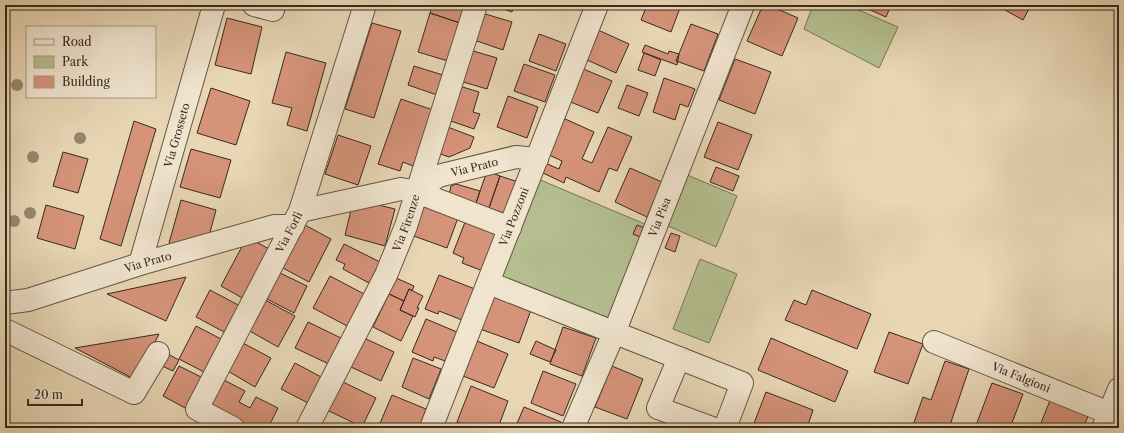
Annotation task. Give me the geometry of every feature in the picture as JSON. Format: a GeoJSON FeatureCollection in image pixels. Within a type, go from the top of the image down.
{"type":"FeatureCollection","features":[{"type":"Feature","properties":{"kind":"street","name":"Via Grosseto"},"geometry":{"type":"LineString","coordinates":[[140,264],[214,5]]}},
{"type":"Feature","properties":{"kind":"street","name":"Via Forlì"},"geometry":{"type":"LineString","coordinates":[[233,428],[197,409],[297,218],[365,5]]}},
{"type":"Feature","properties":{"kind":"street","name":"Via Firenze"},"geometry":{"type":"LineString","coordinates":[[307,428],[386,275],[418,192],[476,5]]}},
{"type":"Feature","properties":{"kind":"street","name":"Via Pozzoni"},"geometry":{"type":"LineString","coordinates":[[431,428],[597,5]]}},
{"type":"Feature","properties":{"kind":"street","name":"Via Pisa"},"geometry":{"type":"LineString","coordinates":[[573,428],[614,332],[743,5]]}},
{"type":"Feature","properties":{"kind":"street","name":"Via Prato"},"geometry":{"type":"LineString","coordinates":[[418,192],[438,176],[516,158],[537,159]]}},
{"type":"Feature","properties":{"kind":"street","name":"Via Prato"},"geometry":{"type":"LineString","coordinates":[[5,303],[28,300],[140,264],[401,189],[418,192],[510,228]]}},
{"type":"Feature","properties":{"kind":"street"},"geometry":{"type":"LineString","coordinates":[[489,283],[742,383],[725,428]]}},
{"type":"Feature","properties":{"kind":"street"},"geometry":{"type":"LineString","coordinates":[[5,330],[134,393],[158,353]]}},
{"type":"Feature","properties":{"kind":"street","name":"Via Falgioni"},"geometry":{"type":"LineString","coordinates":[[934,342],[1106,420],[1119,389]]}},
{"type":"Feature","properties":{"kind":"street"},"geometry":{"type":"LineString","coordinates":[[679,358],[658,408],[712,428]]}},
{"type":"Feature","properties":{"kind":"green space"},"geometry":{"type":"Polygon","coordinates":[[[813,5],[847,5],[898,27],[879,68],[804,29],[813,5]]]}},
{"type":"Feature","properties":{"kind":"green space"},"geometry":{"type":"Polygon","coordinates":[[[685,174],[737,196],[716,247],[666,225],[685,174]]]}},
{"type":"Feature","properties":{"kind":"green space"},"geometry":{"type":"Polygon","coordinates":[[[538,179],[652,227],[614,326],[499,283],[538,179]]]}},
{"type":"Feature","properties":{"kind":"green space"},"geometry":{"type":"Polygon","coordinates":[[[700,259],[737,274],[709,343],[673,329],[700,259]]]}},
{"type":"Feature","properties":{"kind":"building"},"geometry":{"type":"Polygon","coordinates":[[[294,5],[301,5],[300,8],[294,7],[294,5]]]}},
{"type":"Feature","properties":{"kind":"building"},"geometry":{"type":"Polygon","coordinates":[[[433,5],[466,5],[460,23],[430,13],[433,5]]]}},
{"type":"Feature","properties":{"kind":"building"},"geometry":{"type":"Polygon","coordinates":[[[492,5],[514,5],[512,12],[492,5]]]}},
{"type":"Feature","properties":{"kind":"building"},"geometry":{"type":"Polygon","coordinates":[[[571,5],[583,5],[582,9],[571,5]]]}},
{"type":"Feature","properties":{"kind":"building"},"geometry":{"type":"Polygon","coordinates":[[[647,5],[681,5],[671,32],[641,20],[647,5]]]}},
{"type":"Feature","properties":{"kind":"building"},"geometry":{"type":"Polygon","coordinates":[[[707,5],[721,5],[719,10],[707,5]]]}},
{"type":"Feature","properties":{"kind":"building"},"geometry":{"type":"Polygon","coordinates":[[[763,5],[768,5],[798,18],[782,56],[747,41],[763,5]]]}},
{"type":"Feature","properties":{"kind":"building"},"geometry":{"type":"Polygon","coordinates":[[[859,5],[891,5],[886,17],[859,5]]]}},
{"type":"Feature","properties":{"kind":"building"},"geometry":{"type":"Polygon","coordinates":[[[996,5],[1031,5],[1023,20],[996,5]]]}},
{"type":"Feature","properties":{"kind":"building"},"geometry":{"type":"Polygon","coordinates":[[[430,13],[460,23],[448,61],[418,52],[430,13]]]}},
{"type":"Feature","properties":{"kind":"building"},"geometry":{"type":"Polygon","coordinates":[[[482,13],[512,22],[503,50],[474,40],[482,13]]]}},
{"type":"Feature","properties":{"kind":"building"},"geometry":{"type":"Polygon","coordinates":[[[227,18],[262,27],[251,74],[215,65],[227,18]]]}},
{"type":"Feature","properties":{"kind":"building"},"geometry":{"type":"Polygon","coordinates":[[[372,23],[401,31],[374,118],[345,109],[372,23]]]}},
{"type":"Feature","properties":{"kind":"building"},"geometry":{"type":"Polygon","coordinates":[[[691,24],[718,34],[704,71],[676,61],[691,24]]]}},
{"type":"Feature","properties":{"kind":"building"},"geometry":{"type":"Polygon","coordinates":[[[598,30],[629,44],[616,73],[585,59],[598,30]]]}},
{"type":"Feature","properties":{"kind":"building"},"geometry":{"type":"Polygon","coordinates":[[[539,34],[566,44],[556,71],[529,61],[539,34]]]}},
{"type":"Feature","properties":{"kind":"building"},"geometry":{"type":"Polygon","coordinates":[[[645,45],[668,54],[669,51],[679,54],[677,65],[642,52],[645,45]]]}},
{"type":"Feature","properties":{"kind":"building"},"geometry":{"type":"Polygon","coordinates":[[[470,50],[497,58],[487,89],[460,81],[470,50]]]}},
{"type":"Feature","properties":{"kind":"building"},"geometry":{"type":"Polygon","coordinates":[[[286,52],[326,63],[307,131],[287,125],[292,108],[272,103],[286,52]]]}},
{"type":"Feature","properties":{"kind":"building"},"geometry":{"type":"Polygon","coordinates":[[[644,53],[661,60],[655,76],[638,70],[644,53]]]}},
{"type":"Feature","properties":{"kind":"building"},"geometry":{"type":"Polygon","coordinates":[[[735,59],[771,72],[755,114],[719,100],[735,59]]]}},
{"type":"Feature","properties":{"kind":"building"},"geometry":{"type":"Polygon","coordinates":[[[524,64],[555,75],[545,102],[514,91],[524,64]]]}},
{"type":"Feature","properties":{"kind":"building"},"geometry":{"type":"Polygon","coordinates":[[[414,66],[446,76],[440,96],[408,85],[414,66]]]}},
{"type":"Feature","properties":{"kind":"building"},"geometry":{"type":"Polygon","coordinates":[[[581,68],[612,81],[598,113],[568,101],[581,68]]]}},
{"type":"Feature","properties":{"kind":"building"},"geometry":{"type":"Polygon","coordinates":[[[664,78],[695,89],[688,107],[680,104],[675,120],[653,112],[664,78]]]}},
{"type":"Feature","properties":{"kind":"building"},"geometry":{"type":"Polygon","coordinates":[[[456,85],[479,92],[473,112],[480,114],[474,129],[445,119],[456,85]]]}},
{"type":"Feature","properties":{"kind":"building"},"geometry":{"type":"Polygon","coordinates":[[[627,85],[648,93],[639,116],[618,108],[627,85]]]}},
{"type":"Feature","properties":{"kind":"building"},"geometry":{"type":"Polygon","coordinates":[[[211,88],[250,101],[236,145],[197,133],[211,88]]]}},
{"type":"Feature","properties":{"kind":"building"},"geometry":{"type":"Polygon","coordinates":[[[508,96],[538,107],[527,138],[497,127],[508,96]]]}},
{"type":"Feature","properties":{"kind":"building"},"geometry":{"type":"Polygon","coordinates":[[[401,99],[433,110],[413,166],[403,162],[400,171],[378,164],[401,99]]]}},
{"type":"Feature","properties":{"kind":"building"},"geometry":{"type":"Polygon","coordinates":[[[563,118],[594,132],[582,159],[592,163],[608,127],[632,137],[617,171],[609,168],[599,192],[566,177],[564,183],[541,172],[545,163],[559,169],[562,161],[547,154],[563,118]]]}},
{"type":"Feature","properties":{"kind":"building"},"geometry":{"type":"Polygon","coordinates":[[[134,121],[156,129],[121,246],[100,239],[134,121]]]}},
{"type":"Feature","properties":{"kind":"building"},"geometry":{"type":"Polygon","coordinates":[[[718,122],[752,135],[738,170],[704,157],[718,122]]]}},
{"type":"Feature","properties":{"kind":"building"},"geometry":{"type":"Polygon","coordinates":[[[445,126],[474,137],[470,148],[449,157],[435,152],[445,126]]]}},
{"type":"Feature","properties":{"kind":"building"},"geometry":{"type":"Polygon","coordinates":[[[338,135],[371,146],[358,185],[325,174],[338,135]]]}},
{"type":"Feature","properties":{"kind":"building"},"geometry":{"type":"Polygon","coordinates":[[[191,149],[231,160],[220,198],[180,187],[191,149]]]}},
{"type":"Feature","properties":{"kind":"building"},"geometry":{"type":"Polygon","coordinates":[[[63,152],[88,159],[78,193],[53,186],[63,152]]]}},
{"type":"Feature","properties":{"kind":"building"},"geometry":{"type":"Polygon","coordinates":[[[716,167],[739,176],[733,191],[710,182],[716,167]]]}},
{"type":"Feature","properties":{"kind":"building"},"geometry":{"type":"Polygon","coordinates":[[[630,168],[662,182],[647,217],[615,202],[630,168]]]}},
{"type":"Feature","properties":{"kind":"building"},"geometry":{"type":"Polygon","coordinates":[[[487,171],[500,176],[489,208],[476,203],[487,171]]]}},
{"type":"Feature","properties":{"kind":"building"},"geometry":{"type":"Polygon","coordinates":[[[500,176],[521,183],[510,215],[489,208],[500,176]]]}},
{"type":"Feature","properties":{"kind":"building"},"geometry":{"type":"Polygon","coordinates":[[[456,184],[480,191],[476,203],[449,195],[451,186],[456,184]]]}},
{"type":"Feature","properties":{"kind":"building"},"geometry":{"type":"Polygon","coordinates":[[[181,200],[216,210],[209,236],[176,245],[169,243],[181,200]]]}},
{"type":"Feature","properties":{"kind":"building"},"geometry":{"type":"Polygon","coordinates":[[[423,201],[459,215],[447,248],[411,235],[423,201]]]}},
{"type":"Feature","properties":{"kind":"building"},"geometry":{"type":"Polygon","coordinates":[[[374,204],[395,209],[385,246],[345,235],[351,210],[374,204]]]}},
{"type":"Feature","properties":{"kind":"building"},"geometry":{"type":"Polygon","coordinates":[[[46,205],[84,216],[75,249],[37,238],[46,205]]]}},
{"type":"Feature","properties":{"kind":"building"},"geometry":{"type":"Polygon","coordinates":[[[467,217],[500,230],[483,271],[462,263],[464,258],[453,253],[467,217]]]}},
{"type":"Feature","properties":{"kind":"building"},"geometry":{"type":"Polygon","coordinates":[[[303,224],[331,239],[309,282],[281,267],[303,224]]]}},
{"type":"Feature","properties":{"kind":"building"},"geometry":{"type":"Polygon","coordinates":[[[637,225],[647,229],[643,238],[633,234],[637,225]]]}},
{"type":"Feature","properties":{"kind":"building"},"geometry":{"type":"Polygon","coordinates":[[[671,233],[680,236],[675,252],[665,248],[671,233]]]}},
{"type":"Feature","properties":{"kind":"building"},"geometry":{"type":"Polygon","coordinates":[[[247,237],[273,251],[246,300],[221,286],[247,237]]]}},
{"type":"Feature","properties":{"kind":"building"},"geometry":{"type":"Polygon","coordinates":[[[344,244],[380,262],[369,283],[343,269],[345,264],[336,260],[344,244]]]}},
{"type":"Feature","properties":{"kind":"building"},"geometry":{"type":"Polygon","coordinates":[[[278,272],[307,286],[294,313],[265,298],[278,272]]]}},
{"type":"Feature","properties":{"kind":"building"},"geometry":{"type":"Polygon","coordinates":[[[439,275],[475,289],[462,320],[439,311],[438,314],[425,309],[439,275]]]}},
{"type":"Feature","properties":{"kind":"building"},"geometry":{"type":"Polygon","coordinates":[[[330,276],[366,295],[349,327],[313,308],[330,276]]]}},
{"type":"Feature","properties":{"kind":"building"},"geometry":{"type":"Polygon","coordinates":[[[186,277],[166,321],[107,294],[186,277]]]}},
{"type":"Feature","properties":{"kind":"building"},"geometry":{"type":"Polygon","coordinates":[[[396,278],[414,286],[412,291],[409,289],[404,301],[389,294],[396,278]]]}},
{"type":"Feature","properties":{"kind":"building"},"geometry":{"type":"Polygon","coordinates":[[[409,289],[423,296],[417,308],[419,308],[415,317],[400,310],[409,289]]]}},
{"type":"Feature","properties":{"kind":"building"},"geometry":{"type":"Polygon","coordinates":[[[210,290],[242,307],[228,334],[196,317],[210,290]]]}},
{"type":"Feature","properties":{"kind":"building"},"geometry":{"type":"Polygon","coordinates":[[[812,290],[871,314],[857,349],[785,320],[794,300],[806,305],[812,290]]]}},
{"type":"Feature","properties":{"kind":"building"},"geometry":{"type":"Polygon","coordinates":[[[389,294],[404,301],[400,310],[413,316],[401,341],[373,327],[389,294]]]}},
{"type":"Feature","properties":{"kind":"building"},"geometry":{"type":"Polygon","coordinates":[[[493,296],[531,310],[519,343],[480,329],[493,296]]]}},
{"type":"Feature","properties":{"kind":"building"},"geometry":{"type":"Polygon","coordinates":[[[265,300],[295,316],[278,347],[248,330],[265,300]]]}},
{"type":"Feature","properties":{"kind":"building"},"geometry":{"type":"Polygon","coordinates":[[[426,319],[457,332],[445,361],[434,357],[433,361],[412,352],[426,319]]]}},
{"type":"Feature","properties":{"kind":"building"},"geometry":{"type":"Polygon","coordinates":[[[308,322],[343,339],[331,365],[295,348],[308,322]]]}},
{"type":"Feature","properties":{"kind":"building"},"geometry":{"type":"Polygon","coordinates":[[[196,326],[223,340],[206,373],[179,359],[196,326]]]}},
{"type":"Feature","properties":{"kind":"building"},"geometry":{"type":"Polygon","coordinates":[[[563,327],[596,338],[582,376],[550,364],[563,327]]]}},
{"type":"Feature","properties":{"kind":"building"},"geometry":{"type":"Polygon","coordinates":[[[889,332],[923,344],[908,384],[874,372],[889,332]]]}},
{"type":"Feature","properties":{"kind":"building"},"geometry":{"type":"Polygon","coordinates":[[[159,334],[136,380],[75,348],[159,334]]]}},
{"type":"Feature","properties":{"kind":"building"},"geometry":{"type":"Polygon","coordinates":[[[364,338],[394,352],[381,381],[351,367],[364,338]]]}},
{"type":"Feature","properties":{"kind":"building"},"geometry":{"type":"Polygon","coordinates":[[[771,338],[848,371],[835,402],[758,370],[771,338]]]}},
{"type":"Feature","properties":{"kind":"building"},"geometry":{"type":"Polygon","coordinates":[[[477,341],[508,354],[494,388],[463,376],[477,341]]]}},
{"type":"Feature","properties":{"kind":"building"},"geometry":{"type":"Polygon","coordinates":[[[536,341],[556,350],[550,362],[530,354],[536,341]]]}},
{"type":"Feature","properties":{"kind":"building"},"geometry":{"type":"Polygon","coordinates":[[[241,342],[271,358],[255,387],[226,370],[241,342]]]}},
{"type":"Feature","properties":{"kind":"building"},"geometry":{"type":"Polygon","coordinates":[[[166,353],[179,360],[173,371],[160,365],[166,353]]]}},
{"type":"Feature","properties":{"kind":"building"},"geometry":{"type":"Polygon","coordinates":[[[413,358],[441,369],[429,399],[402,387],[413,358]]]}},
{"type":"Feature","properties":{"kind":"building"},"geometry":{"type":"Polygon","coordinates":[[[945,361],[969,369],[949,428],[912,428],[923,397],[931,400],[945,361]]]}},
{"type":"Feature","properties":{"kind":"building"},"geometry":{"type":"Polygon","coordinates":[[[295,363],[323,378],[310,404],[281,389],[295,363]]]}},
{"type":"Feature","properties":{"kind":"building"},"geometry":{"type":"Polygon","coordinates":[[[179,366],[203,378],[187,409],[163,396],[179,366]]]}},
{"type":"Feature","properties":{"kind":"building"},"geometry":{"type":"Polygon","coordinates":[[[612,366],[643,379],[627,419],[595,407],[612,366]]]}},
{"type":"Feature","properties":{"kind":"building"},"geometry":{"type":"Polygon","coordinates":[[[543,371],[576,384],[563,416],[531,403],[543,371]]]}},
{"type":"Feature","properties":{"kind":"building"},"geometry":{"type":"Polygon","coordinates":[[[222,379],[245,391],[239,402],[250,408],[256,397],[278,408],[268,428],[250,428],[208,406],[222,379]]]}},
{"type":"Feature","properties":{"kind":"building"},"geometry":{"type":"Polygon","coordinates":[[[341,381],[376,398],[362,427],[327,410],[341,381]]]}},
{"type":"Feature","properties":{"kind":"building"},"geometry":{"type":"Polygon","coordinates":[[[992,383],[1023,394],[1010,428],[975,428],[992,383]]]}},
{"type":"Feature","properties":{"kind":"building"},"geometry":{"type":"Polygon","coordinates":[[[471,386],[508,401],[498,428],[472,428],[457,422],[471,386]]]}},
{"type":"Feature","properties":{"kind":"building"},"geometry":{"type":"Polygon","coordinates":[[[766,392],[813,410],[807,428],[758,428],[753,426],[766,392]]]}},
{"type":"Feature","properties":{"kind":"building"},"geometry":{"type":"Polygon","coordinates":[[[392,395],[426,409],[419,428],[378,428],[392,395]]]}},
{"type":"Feature","properties":{"kind":"building"},"geometry":{"type":"Polygon","coordinates":[[[1051,398],[1089,414],[1083,428],[1039,428],[1051,398]]]}},
{"type":"Feature","properties":{"kind":"building"},"geometry":{"type":"Polygon","coordinates":[[[524,407],[561,422],[559,428],[515,428],[524,407]]]}},
{"type":"Feature","properties":{"kind":"building"},"geometry":{"type":"Polygon","coordinates":[[[147,423],[155,428],[144,428],[147,423]]]}},
{"type":"Feature","properties":{"kind":"building"},"geometry":{"type":"Polygon","coordinates":[[[654,424],[664,428],[652,428],[654,424]]]}},
{"type":"Feature","properties":{"kind":"building"},"geometry":{"type":"Polygon","coordinates":[[[839,424],[848,428],[838,428],[839,424]]]}}]}
